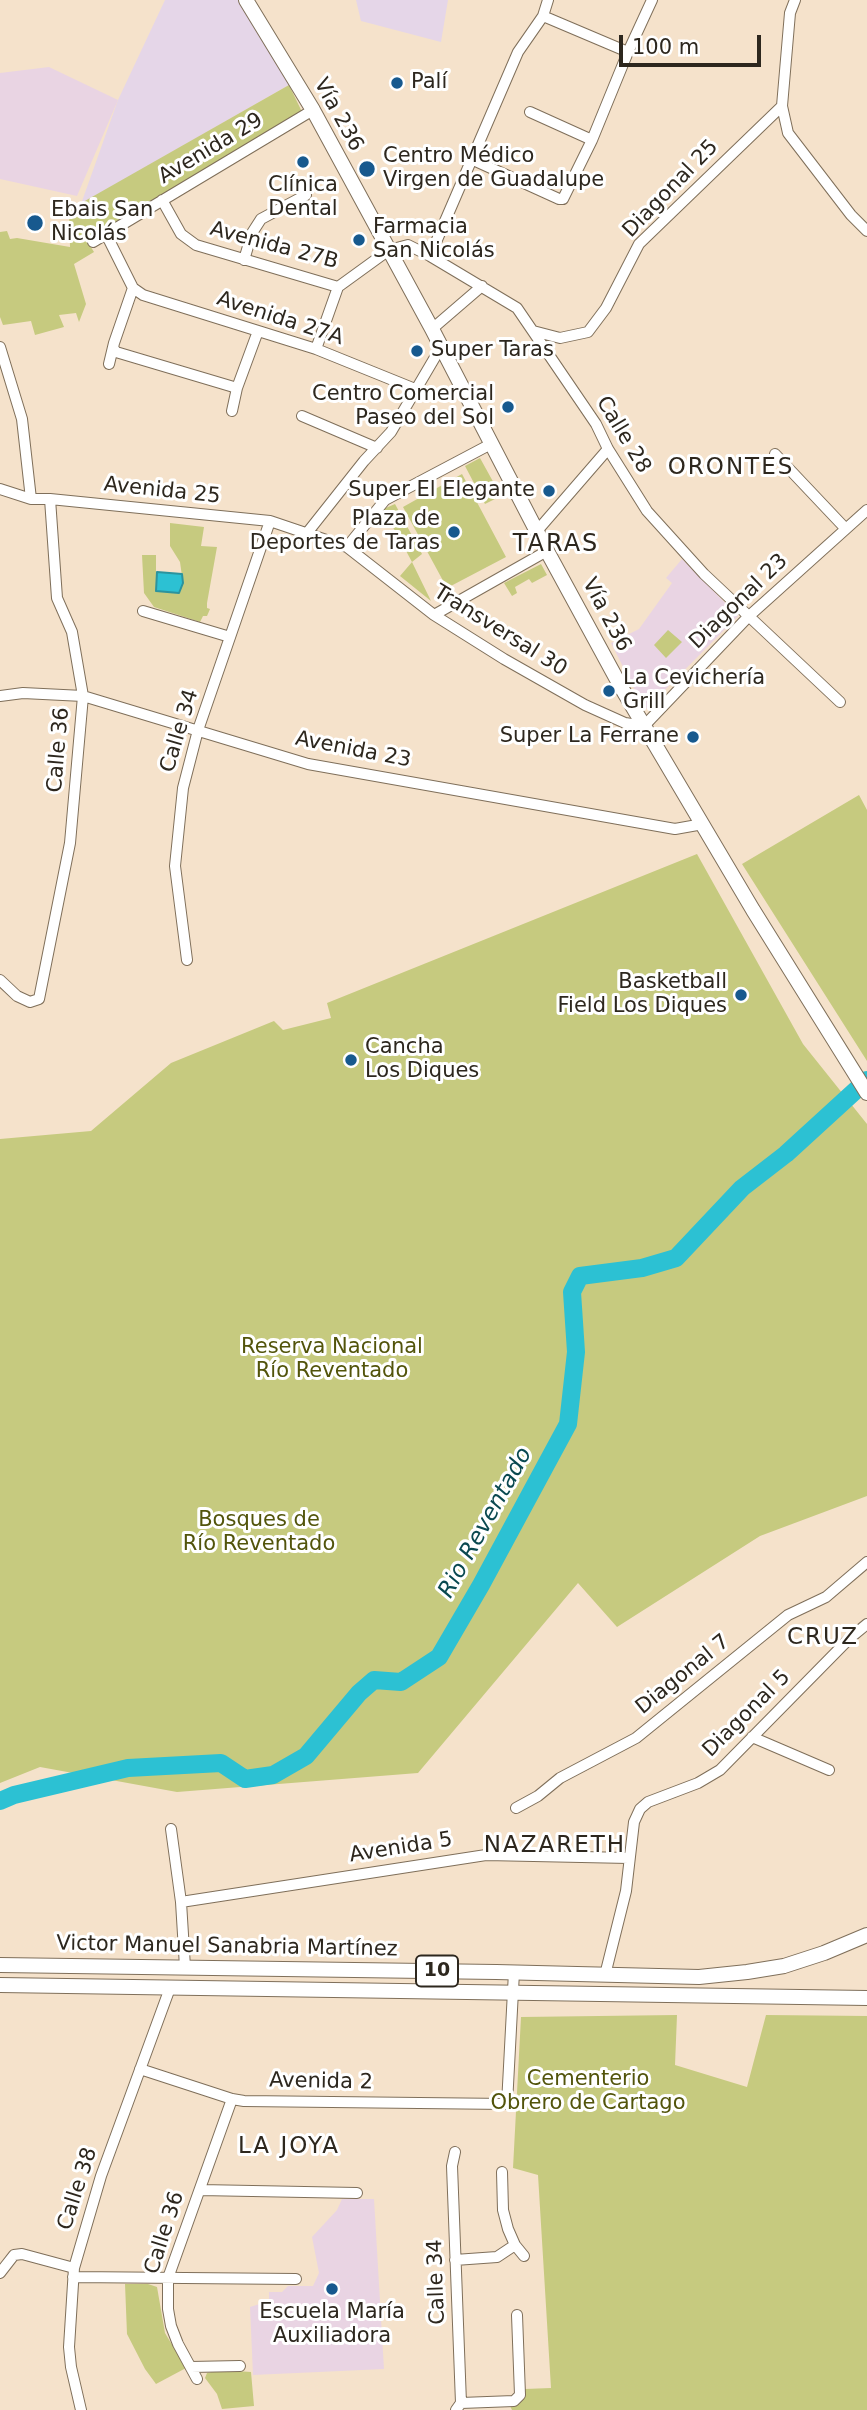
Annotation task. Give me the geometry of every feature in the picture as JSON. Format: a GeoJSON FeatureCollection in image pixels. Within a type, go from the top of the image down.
{"type":"FeatureCollection","features":[{"type":"Feature","properties":{"kind":"main road","name":"Vía 236"},"geometry":{"type":"LineString","coordinates":[[246,0],[313,110],[432,329],[547,551],[644,726],[753,910],[867,1093]]}},
{"type":"Feature","properties":{"kind":"main road","name":"Victor Manuel Sanabria Martínez"},"geometry":{"type":"LineString","coordinates":[[0,1965],[699,1977],[784,1966],[867,1935]]}},
{"type":"Feature","properties":{"kind":"main road"},"geometry":{"type":"LineString","coordinates":[[0,1977],[48,1975],[59,1965]]}},
{"type":"Feature","properties":{"kind":"main road"},"geometry":{"type":"LineString","coordinates":[[495,1993],[499,1983],[496,1972]]}},
{"type":"Feature","properties":{"kind":"main road","name":"Victor Manuel Sanabria Martínez"},"geometry":{"type":"LineString","coordinates":[[0,1985],[867,1998]]}},
{"type":"Feature","properties":{"kind":"street"},"geometry":{"type":"LineString","coordinates":[[430,256],[518,52],[543,16],[548,0]]}},
{"type":"Feature","properties":{"kind":"street"},"geometry":{"type":"LineString","coordinates":[[471,159],[563,199],[592,140],[652,0]]}},
{"type":"Feature","properties":{"kind":"street"},"geometry":{"type":"LineString","coordinates":[[794,0],[790,13],[782,106],[788,134],[851,215],[867,231]]}},
{"type":"Feature","properties":{"kind":"street"},"geometry":{"type":"LineString","coordinates":[[543,16],[628,52]]}},
{"type":"Feature","properties":{"kind":"street","name":"Diagonal 25"},"geometry":{"type":"LineString","coordinates":[[533,331],[560,338],[587,332],[606,308],[639,244],[782,106]]}},
{"type":"Feature","properties":{"kind":"street","name":"Avenida 29"},"geometry":{"type":"LineString","coordinates":[[93,242],[313,110]]}},
{"type":"Feature","properties":{"kind":"street"},"geometry":{"type":"LineString","coordinates":[[530,112],[592,140]]}},
{"type":"Feature","properties":{"kind":"street"},"geometry":{"type":"LineString","coordinates":[[244,260],[252,233],[261,219],[306,195]]}},
{"type":"Feature","properties":{"kind":"street","name":"Avenida 27B"},"geometry":{"type":"LineString","coordinates":[[162,200],[181,234],[196,245],[338,287],[388,250]]}},
{"type":"Feature","properties":{"kind":"street"},"geometry":{"type":"LineString","coordinates":[[106,234],[133,288],[109,364]]}},
{"type":"Feature","properties":{"kind":"street","name":"Calle 28"},"geometry":{"type":"LineString","coordinates":[[388,250],[408,246],[430,256],[517,308],[596,424],[608,449],[647,511],[704,574],[840,702]]}},
{"type":"Feature","properties":{"kind":"street"},"geometry":{"type":"LineString","coordinates":[[432,329],[482,286]]}},
{"type":"Feature","properties":{"kind":"street"},"geometry":{"type":"LineString","coordinates":[[316,349],[338,287]]}},
{"type":"Feature","properties":{"kind":"street","name":"Avenida 27A"},"geometry":{"type":"LineString","coordinates":[[133,288],[143,295],[316,349],[415,389]]}},
{"type":"Feature","properties":{"kind":"street"},"geometry":{"type":"LineString","coordinates":[[232,411],[237,388],[258,331]]}},
{"type":"Feature","properties":{"kind":"street"},"geometry":{"type":"LineString","coordinates":[[0,347],[22,419],[31,499]]}},
{"type":"Feature","properties":{"kind":"street"},"geometry":{"type":"LineString","coordinates":[[307,533],[391,432],[441,347]]}},
{"type":"Feature","properties":{"kind":"street"},"geometry":{"type":"LineString","coordinates":[[114,349],[116,352],[237,388]]}},
{"type":"Feature","properties":{"kind":"street"},"geometry":{"type":"LineString","coordinates":[[302,416],[377,447]]}},
{"type":"Feature","properties":{"kind":"street"},"geometry":{"type":"LineString","coordinates":[[347,547],[385,500],[491,444]]}},
{"type":"Feature","properties":{"kind":"street"},"geometry":{"type":"LineString","coordinates":[[537,531],[608,449]]}},
{"type":"Feature","properties":{"kind":"street"},"geometry":{"type":"LineString","coordinates":[[775,454],[845,528]]}},
{"type":"Feature","properties":{"kind":"street","name":"Avenida 25"},"geometry":{"type":"LineString","coordinates":[[0,489],[31,499],[270,522],[347,547]]}},
{"type":"Feature","properties":{"kind":"street","name":"Calle 36"},"geometry":{"type":"LineString","coordinates":[[0,980],[17,996],[30,1003],[39,999],[70,843],[83,696],[72,632],[57,598],[50,499]]}},
{"type":"Feature","properties":{"kind":"street","name":"Diagonal 23"},"geometry":{"type":"LineString","coordinates":[[644,726],[748,617],[867,510]]}},
{"type":"Feature","properties":{"kind":"street","name":"Calle 34"},"geometry":{"type":"LineString","coordinates":[[187,960],[175,866],[183,788],[198,730],[270,522]]}},
{"type":"Feature","properties":{"kind":"street","name":"Transversal 30"},"geometry":{"type":"LineString","coordinates":[[347,547],[434,615],[504,659],[585,705],[625,723],[644,726]]}},
{"type":"Feature","properties":{"kind":"street"},"geometry":{"type":"LineString","coordinates":[[434,615],[547,551]]}},
{"type":"Feature","properties":{"kind":"street"},"geometry":{"type":"LineString","coordinates":[[143,611],[230,638]]}},
{"type":"Feature","properties":{"kind":"street","name":"Avenida 23"},"geometry":{"type":"LineString","coordinates":[[0,696],[23,693],[83,696],[308,764],[675,829],[703,824]]}},
{"type":"Feature","properties":{"kind":"street","name":"Diagonal 7"},"geometry":{"type":"LineString","coordinates":[[516,1808],[538,1796],[560,1778],[636,1738],[788,1615],[826,1597],[867,1562]]}},
{"type":"Feature","properties":{"kind":"street","name":"Diagonal 5"},"geometry":{"type":"LineString","coordinates":[[629,1858],[634,1822],[640,1809],[648,1802],[711,1777],[720,1770],[867,1624]]}},
{"type":"Feature","properties":{"kind":"street"},"geometry":{"type":"LineString","coordinates":[[752,1737],[828,1770]]}},
{"type":"Feature","properties":{"kind":"street"},"geometry":{"type":"LineString","coordinates":[[171,1829],[181,1902],[185,1968]]}},
{"type":"Feature","properties":{"kind":"street","name":"Avenida 5"},"geometry":{"type":"LineString","coordinates":[[181,1902],[486,1854],[629,1858]]}},
{"type":"Feature","properties":{"kind":"street"},"geometry":{"type":"LineString","coordinates":[[605,1975],[626,1891],[629,1858]]}},
{"type":"Feature","properties":{"kind":"street"},"geometry":{"type":"LineString","coordinates":[[513,1993],[514,1972]]}},
{"type":"Feature","properties":{"kind":"street","name":"Calle 38"},"geometry":{"type":"LineString","coordinates":[[81,2410],[69,2347],[73,2272],[101,2176],[170,1987]]}},
{"type":"Feature","properties":{"kind":"street","name":"Avenida 2"},"geometry":{"type":"LineString","coordinates":[[141,2069],[232,2099],[507,2104],[513,1993]]}},
{"type":"Feature","properties":{"kind":"street","name":"Calle 36"},"geometry":{"type":"LineString","coordinates":[[197,2379],[171,2326],[168,2309],[169,2278],[232,2099]]}},
{"type":"Feature","properties":{"kind":"street","name":"Calle 34"},"geometry":{"type":"LineString","coordinates":[[455,2152],[452,2166],[458,2407]]}},
{"type":"Feature","properties":{"kind":"street"},"geometry":{"type":"LineString","coordinates":[[502,2172],[503,2210],[515,2245],[524,2256]]}},
{"type":"Feature","properties":{"kind":"street"},"geometry":{"type":"LineString","coordinates":[[200,2190],[357,2193]]}},
{"type":"Feature","properties":{"kind":"street"},"geometry":{"type":"LineString","coordinates":[[456,2260],[497,2257],[515,2245]]}},
{"type":"Feature","properties":{"kind":"street"},"geometry":{"type":"LineString","coordinates":[[0,2273],[14,2255],[22,2254],[73,2272],[169,2278],[296,2279]]}},
{"type":"Feature","properties":{"kind":"street"},"geometry":{"type":"LineString","coordinates":[[458,2407],[518,2399],[521,2391],[517,2315]]}},
{"type":"Feature","properties":{"kind":"street"},"geometry":{"type":"LineString","coordinates":[[191,2367],[240,2366]]}},
{"type":"Feature","properties":{"kind":"shaded area"},"geometry":{"type":"Polygon","coordinates":[[[165,0],[238,0],[289,85],[81,204],[118,100],[165,0]]]}},
{"type":"Feature","properties":{"kind":"shaded area"},"geometry":{"type":"Polygon","coordinates":[[[356,0],[448,0],[441,42],[361,21],[356,0]]]}},
{"type":"Feature","properties":{"kind":"shaded area"},"geometry":{"type":"Polygon","coordinates":[[[49,67],[118,100],[77,196],[0,179],[0,73],[49,67]]]}},
{"type":"Feature","properties":{"kind":"shaded area"},"geometry":{"type":"Polygon","coordinates":[[[682,559],[738,616],[645,710],[611,643],[639,629],[672,583],[666,578],[682,559]]]}},
{"type":"Feature","properties":{"kind":"shaded area","name":"Escuela María Auxiliadora"},"geometry":{"type":"Polygon","coordinates":[[[342,2199],[374,2199],[384,2369],[253,2375],[250,2307],[269,2301],[269,2292],[282,2292],[288,2286],[313,2286],[319,2273],[312,2237],[337,2210],[342,2199]]]}},
{"type":"Feature","properties":{"kind":"green space"},"geometry":{"type":"Polygon","coordinates":[[[289,85],[304,116],[89,244],[94,252],[74,264],[86,304],[79,322],[76,313],[59,315],[64,327],[35,335],[31,321],[3,325],[0,317],[0,232],[7,231],[10,239],[70,247],[69,210],[289,85]]]}},
{"type":"Feature","properties":{"kind":"green space"},"geometry":{"type":"Polygon","coordinates":[[[480,458],[501,496],[485,504],[465,466],[480,458]]]}},
{"type":"Feature","properties":{"kind":"green space","name":"Plaza de Deportes de Taras"},"geometry":{"type":"Polygon","coordinates":[[[462,474],[506,557],[447,588],[403,507],[462,474]]]}},
{"type":"Feature","properties":{"kind":"green space"},"geometry":{"type":"Polygon","coordinates":[[[395,504],[422,554],[412,562],[381,510],[395,504]]]}},
{"type":"Feature","properties":{"kind":"green space"},"geometry":{"type":"Polygon","coordinates":[[[170,523],[204,527],[201,546],[217,547],[207,603],[207,608],[210,609],[200,622],[154,607],[144,593],[142,555],[156,555],[156,591],[179,592],[183,583],[180,562],[170,546],[170,523]]]}},
{"type":"Feature","properties":{"kind":"green space"},"geometry":{"type":"Polygon","coordinates":[[[412,562],[431,601],[400,576],[412,562]]]}},
{"type":"Feature","properties":{"kind":"green space"},"geometry":{"type":"Polygon","coordinates":[[[541,564],[547,575],[532,583],[529,579],[515,587],[517,593],[512,596],[504,583],[541,564]]]}},
{"type":"Feature","properties":{"kind":"green space"},"geometry":{"type":"Polygon","coordinates":[[[668,630],[682,642],[666,658],[654,645],[668,630]]]}},
{"type":"Feature","properties":{"kind":"green space"},"geometry":{"type":"Polygon","coordinates":[[[859,795],[867,810],[867,1061],[742,864],[859,795]]]}},
{"type":"Feature","properties":{"kind":"green space","name":"Reserva Nacional Río Reventado"},"geometry":{"type":"Polygon","coordinates":[[[697,854],[803,1044],[867,1124],[867,1496],[760,1536],[617,1627],[578,1583],[418,1773],[177,1792],[40,1767],[0,1783],[0,1139],[91,1131],[171,1063],[274,1021],[283,1030],[331,1018],[327,1003],[697,854]]]}},
{"type":"Feature","properties":{"kind":"green space","name":"Cementerio Obrero de Cartago"},"geometry":{"type":"Polygon","coordinates":[[[677,2015],[675,2065],[747,2087],[766,2015],[867,2016],[867,2410],[512,2410],[510,2406],[525,2389],[551,2388],[538,2175],[513,2168],[521,2017],[677,2015]]]}},
{"type":"Feature","properties":{"kind":"green space"},"geometry":{"type":"Polygon","coordinates":[[[125,2284],[148,2284],[157,2287],[165,2333],[186,2368],[156,2384],[127,2334],[125,2284]]]}},
{"type":"Feature","properties":{"kind":"green space"},"geometry":{"type":"Polygon","coordinates":[[[221,2370],[251,2372],[254,2406],[222,2409],[217,2394],[205,2378],[207,2373],[221,2370]]]}},
{"type":"Feature","properties":{"kind":"water"},"geometry":{"type":"Polygon","coordinates":[[[157,572],[182,574],[183,583],[179,593],[156,591],[157,572]]]}},
{"type":"Feature","properties":{"kind":"waterway","name":"Rio Reventado"},"geometry":{"type":"LineString","coordinates":[[0,1801],[14,1795],[128,1768],[221,1763],[245,1779],[273,1775],[306,1756],[359,1693],[374,1680],[401,1682],[439,1657],[568,1424],[576,1352],[572,1292],[580,1276],[642,1268],[676,1258],[742,1188],[786,1154],[867,1080]]}},
{"type":"Feature","properties":{"kind":"place","name":"Palí"},"geometry":{"type":"Point","coordinates":[397,83]}},
{"type":"Feature","properties":{"kind":"place","name":"Clínica Dental"},"geometry":{"type":"Point","coordinates":[303,162]}},
{"type":"Feature","properties":{"kind":"place","name":"Centro Médico Virgen de Guadalupe"},"geometry":{"type":"Point","coordinates":[367,169]}},
{"type":"Feature","properties":{"kind":"place","name":"Ebais San Nicolás"},"geometry":{"type":"Point","coordinates":[35,223]}},
{"type":"Feature","properties":{"kind":"place","name":"Farmacia San Nicolás"},"geometry":{"type":"Point","coordinates":[359,240]}},
{"type":"Feature","properties":{"kind":"place","name":"Super Taras"},"geometry":{"type":"Point","coordinates":[417,351]}},
{"type":"Feature","properties":{"kind":"place","name":"Centro Comercial Paseo del Sol"},"geometry":{"type":"Point","coordinates":[508,407]}},
{"type":"Feature","properties":{"kind":"place","name":"Super El Elegante"},"geometry":{"type":"Point","coordinates":[549,491]}},
{"type":"Feature","properties":{"kind":"place","name":"Plaza de Deportes de Taras"},"geometry":{"type":"Point","coordinates":[454,532]}},
{"type":"Feature","properties":{"kind":"place","name":"La Cevichería Grill"},"geometry":{"type":"Point","coordinates":[609,691]}},
{"type":"Feature","properties":{"kind":"place","name":"Super La Ferrane"},"geometry":{"type":"Point","coordinates":[693,737]}},
{"type":"Feature","properties":{"kind":"place","name":"Basketball Field Los Diques"},"geometry":{"type":"Point","coordinates":[741,995]}},
{"type":"Feature","properties":{"kind":"place","name":"Cancha Los Diques"},"geometry":{"type":"Point","coordinates":[351,1060]}},
{"type":"Feature","properties":{"kind":"place","name":"Escuela María Auxiliadora"},"geometry":{"type":"Point","coordinates":[332,2289]}},
{"type":"Feature","properties":{"kind":"district","name":"ORONTES"},"geometry":{"type":"Point","coordinates":[731,468]}},
{"type":"Feature","properties":{"kind":"district","name":"TARAS"},"geometry":{"type":"Point","coordinates":[556,545]}},
{"type":"Feature","properties":{"kind":"district","name":"CRUZ"},"geometry":{"type":"Point","coordinates":[823,1638]}},
{"type":"Feature","properties":{"kind":"district","name":"NAZARETH"},"geometry":{"type":"Point","coordinates":[555,1846]}},
{"type":"Feature","properties":{"kind":"district","name":"LA JOYA"},"geometry":{"type":"Point","coordinates":[289,2147]}},
{"type":"Feature","properties":{"kind":"park label","name":"Bosques de Río Reventado"},"geometry":{"type":"Point","coordinates":[259,1533]}}]}
